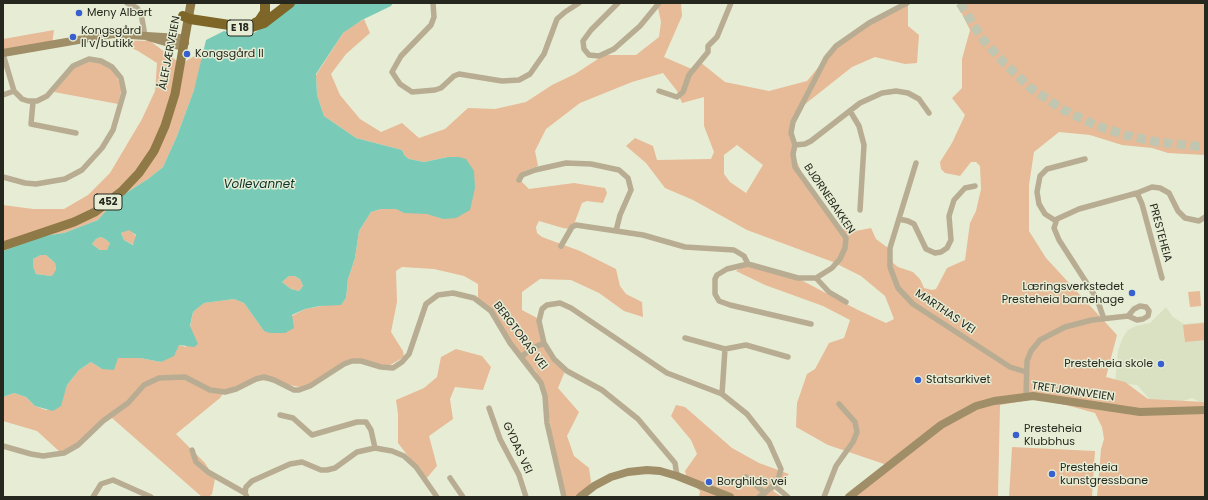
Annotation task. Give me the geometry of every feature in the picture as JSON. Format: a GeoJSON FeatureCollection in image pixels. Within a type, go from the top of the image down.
{"type":"FeatureCollection","features":[{"type":"Feature","properties":{"kind":"highway","name":"E 18"},"geometry":{"type":"LineString","coordinates":[[189,13],[248,25],[259,21],[263,17],[266,8],[265,3]]}},
{"type":"Feature","properties":{"kind":"highway","name":"E 18"},"geometry":{"type":"LineString","coordinates":[[189,13],[210,21],[239,28],[256,27],[264,24],[290,3]]}},
{"type":"Feature","properties":{"kind":"main road","name":"ÅLEFJÆRVEIEN"},"geometry":{"type":"LineString","coordinates":[[3,246],[74,222],[95,212],[122,191],[138,173],[154,151],[163,134],[175,94],[182,42],[189,13],[186,3]]}},
{"type":"Feature","properties":{"kind":"street"},"geometry":{"type":"LineString","coordinates":[[127,3],[137,8],[141,13],[145,36]]}},
{"type":"Feature","properties":{"kind":"street"},"geometry":{"type":"LineString","coordinates":[[433,3],[434,17],[431,25],[401,56],[392,72],[400,84],[412,92],[441,88],[454,76],[459,74],[489,79],[512,81],[519,80],[530,74],[544,54],[557,19],[579,3]]}},
{"type":"Feature","properties":{"kind":"street"},"geometry":{"type":"LineString","coordinates":[[618,3],[591,30],[583,41],[584,50],[589,55],[604,55],[614,49],[640,26],[659,3]]}},
{"type":"Feature","properties":{"kind":"street"},"geometry":{"type":"LineString","coordinates":[[659,91],[677,97],[683,92],[690,75],[708,52],[708,46],[717,37],[730,3]]}},
{"type":"Feature","properties":{"kind":"street","name":"BJØRNEBAKKEN"},"geometry":{"type":"LineString","coordinates":[[816,278],[832,268],[840,259],[845,248],[846,238],[798,174],[793,160],[795,145],[791,133],[793,122],[830,52],[848,36],[907,3]]}},
{"type":"Feature","properties":{"kind":"street"},"geometry":{"type":"LineString","coordinates":[[3,177],[26,183],[44,183],[64,179],[82,170],[102,148],[113,130],[122,100],[124,85],[121,78],[112,67],[101,61],[89,59],[73,66],[47,96],[33,102],[22,99],[14,91],[3,54],[101,36],[121,34],[182,42]]}},
{"type":"Feature","properties":{"kind":"street"},"geometry":{"type":"LineString","coordinates":[[3,95],[14,91]]}},
{"type":"Feature","properties":{"kind":"street"},"geometry":{"type":"LineString","coordinates":[[795,145],[805,144],[811,141],[860,103],[876,95],[896,91],[914,96],[924,104],[929,113]]}},
{"type":"Feature","properties":{"kind":"street"},"geometry":{"type":"LineString","coordinates":[[33,102],[31,124],[76,133]]}},
{"type":"Feature","properties":{"kind":"street"},"geometry":{"type":"LineString","coordinates":[[850,112],[859,126],[864,145],[860,210]]}},
{"type":"Feature","properties":{"kind":"street"},"geometry":{"type":"LineString","coordinates":[[1085,158],[1047,169],[1040,176],[1037,192],[1039,204],[1045,214],[1056,221],[1054,228],[1059,240],[1097,299],[1104,318]]}},
{"type":"Feature","properties":{"kind":"street"},"geometry":{"type":"LineString","coordinates":[[519,180],[522,175],[535,170],[566,163],[591,164],[619,170],[628,178],[631,190],[620,215],[616,230]]}},
{"type":"Feature","properties":{"kind":"street","name":"MARTHAS VEI"},"geometry":{"type":"LineString","coordinates":[[916,163],[890,248],[889,260],[893,279],[900,291],[909,301],[1010,367],[1026,372]]}},
{"type":"Feature","properties":{"kind":"street"},"geometry":{"type":"LineString","coordinates":[[900,219],[914,224],[926,249],[935,253],[941,252],[947,248],[952,240],[949,216],[954,200],[965,188],[975,186]]}},
{"type":"Feature","properties":{"kind":"street","name":"PRESTEHEIA"},"geometry":{"type":"LineString","coordinates":[[1056,221],[1060,217],[1079,209],[1137,193],[1148,188],[1160,188],[1169,193],[1178,211],[1185,218],[1199,221],[1205,218]]}},
{"type":"Feature","properties":{"kind":"street","name":"PRESTEHEIA"},"geometry":{"type":"LineString","coordinates":[[1137,193],[1142,204],[1162,278]]}},
{"type":"Feature","properties":{"kind":"street"},"geometry":{"type":"LineString","coordinates":[[561,246],[572,227],[576,225],[648,236],[685,247],[734,250],[744,256],[748,264]]}},
{"type":"Feature","properties":{"kind":"street"},"geometry":{"type":"LineString","coordinates":[[811,324],[730,305],[716,298],[714,284],[717,275],[727,269],[748,264],[798,278],[816,278],[829,292],[846,302]]}},
{"type":"Feature","properties":{"kind":"street","name":"BERGTORAS VEI"},"geometry":{"type":"LineString","coordinates":[[3,446],[43,456],[64,453],[78,445],[103,421],[128,403],[144,385],[159,378],[185,377],[210,390],[225,392],[264,377],[274,380],[294,390],[299,390],[310,386],[344,364],[352,361],[361,361],[381,367],[393,368],[402,362],[409,354],[426,304],[432,298],[445,293],[463,294],[483,304],[497,319],[510,343],[538,377],[544,389],[547,423],[564,497]]}},
{"type":"Feature","properties":{"kind":"street"},"geometry":{"type":"LineString","coordinates":[[677,476],[675,463],[644,425],[602,390],[562,368],[554,359],[544,343],[540,328],[539,315],[547,305],[560,303],[571,308],[667,373],[722,394],[752,419],[769,442],[781,469],[779,481],[759,497]]}},
{"type":"Feature","properties":{"kind":"street"},"geometry":{"type":"LineString","coordinates":[[1026,396],[1026,372],[1031,351],[1046,336],[1075,324],[1104,318],[1128,316]]}},
{"type":"Feature","properties":{"kind":"street"},"geometry":{"type":"LineString","coordinates":[[685,338],[725,349],[746,345],[788,357]]}},
{"type":"Feature","properties":{"kind":"street"},"geometry":{"type":"LineString","coordinates":[[522,356],[533,348],[544,343]]}},
{"type":"Feature","properties":{"kind":"street"},"geometry":{"type":"LineString","coordinates":[[722,394],[725,349]]}},
{"type":"Feature","properties":{"kind":"street","name":"TRETJØNNVEIEN"},"geometry":{"type":"LineString","coordinates":[[849,497],[935,429],[955,416],[976,406],[994,401],[1026,396],[1140,412],[1205,410]]}},
{"type":"Feature","properties":{"kind":"street"},"geometry":{"type":"LineString","coordinates":[[824,497],[836,466],[853,442],[857,432],[855,422],[839,404]]}},
{"type":"Feature","properties":{"kind":"street","name":"GYDAS VEI"},"geometry":{"type":"LineString","coordinates":[[488,408],[500,439],[519,475],[526,497]]}},
{"type":"Feature","properties":{"kind":"street"},"geometry":{"type":"LineString","coordinates":[[280,415],[293,418],[312,435],[357,422],[366,422],[371,430],[375,448]]}},
{"type":"Feature","properties":{"kind":"street"},"geometry":{"type":"LineString","coordinates":[[192,450],[196,462],[203,468],[222,482],[246,495],[246,487],[252,481],[290,464],[302,462],[321,470],[327,470],[335,468],[357,452],[375,448],[392,450],[404,456],[416,467],[437,497]]}},
{"type":"Feature","properties":{"kind":"street"},"geometry":{"type":"LineString","coordinates":[[580,497],[605,480],[628,472],[651,470],[677,476],[730,497]]}},
{"type":"Feature","properties":{"kind":"street"},"geometry":{"type":"LineString","coordinates":[[746,477],[765,493]]}},
{"type":"Feature","properties":{"kind":"street"},"geometry":{"type":"LineString","coordinates":[[450,478],[463,497]]}},
{"type":"Feature","properties":{"kind":"street"},"geometry":{"type":"LineString","coordinates":[[93,497],[101,484],[113,480],[151,497]]}},
{"type":"Feature","properties":{"kind":"street"},"geometry":{"type":"LineString","coordinates":[[774,486],[788,497]]}},
{"type":"Feature","properties":{"kind":"shaded area"},"geometry":{"type":"Polygon","coordinates":[[[657,3],[681,3],[682,16],[664,57],[694,70],[700,62],[725,82],[769,91],[807,81],[832,51],[852,35],[908,3],[908,26],[919,35],[917,63],[905,64],[875,57],[852,67],[804,105],[794,121],[792,150],[803,176],[839,227],[850,232],[871,228],[876,239],[888,248],[893,263],[898,267],[913,272],[920,279],[924,288],[932,290],[936,289],[947,268],[965,260],[970,223],[976,211],[981,189],[980,166],[976,162],[971,162],[960,176],[945,173],[941,169],[940,162],[952,143],[965,115],[952,98],[962,88],[962,59],[970,30],[961,12],[961,3],[1205,3],[1205,155],[1168,153],[1152,148],[1122,145],[1090,135],[1059,132],[1034,152],[1029,185],[1029,231],[1046,258],[1117,335],[1106,377],[1125,382],[1148,399],[1205,402],[1205,497],[1097,497],[1101,449],[1104,439],[1102,427],[1095,413],[1066,405],[1034,399],[1000,405],[998,497],[851,497],[890,466],[828,445],[796,427],[797,403],[807,374],[815,369],[829,343],[844,338],[850,320],[823,306],[765,285],[736,271],[743,266],[774,270],[803,281],[886,323],[894,319],[885,296],[861,276],[833,262],[747,230],[693,200],[665,188],[646,163],[626,146],[635,138],[653,146],[657,160],[711,159],[714,152],[704,126],[704,97],[682,103],[677,91],[663,73],[632,82],[580,103],[546,129],[535,151],[538,166],[525,171],[522,176],[522,182],[529,189],[574,183],[605,188],[607,193],[603,203],[587,201],[582,203],[573,227],[569,229],[563,228],[539,221],[536,227],[537,233],[542,237],[580,251],[616,269],[620,286],[626,294],[642,302],[643,317],[624,311],[599,293],[571,280],[540,279],[522,292],[522,310],[539,319],[547,346],[565,371],[558,388],[579,412],[567,436],[574,456],[589,468],[591,482],[581,497],[565,497],[555,457],[546,397],[536,371],[513,350],[498,322],[478,299],[478,284],[464,276],[434,269],[402,267],[396,271],[397,302],[391,332],[403,351],[404,357],[385,368],[354,361],[304,388],[252,379],[224,392],[220,398],[176,434],[205,463],[215,479],[212,494],[209,497],[202,497],[112,418],[102,420],[81,442],[60,452],[37,431],[3,421],[3,397],[14,393],[26,397],[35,406],[46,410],[60,406],[67,385],[79,370],[91,362],[102,369],[118,358],[140,358],[161,362],[179,345],[186,347],[193,312],[204,303],[234,299],[244,303],[264,331],[305,309],[332,304],[341,305],[346,298],[348,279],[355,258],[359,231],[371,212],[381,209],[397,209],[404,213],[427,213],[443,219],[448,157],[424,162],[409,159],[405,156],[402,150],[356,138],[324,116],[317,95],[316,75],[343,33],[354,25],[364,19],[370,33],[346,54],[331,74],[340,95],[360,119],[381,132],[402,123],[419,138],[445,129],[468,108],[495,109],[526,102],[552,85],[575,74],[604,55],[636,55],[659,37],[661,22],[657,3]],[[737,145],[724,155],[724,174],[730,182],[746,193],[763,165],[737,145]]]}},
{"type":"Feature","properties":{"kind":"shaded area"},"geometry":{"type":"Polygon","coordinates":[[[54,30],[52,44],[3,52],[3,39],[54,30]]]}},
{"type":"Feature","properties":{"kind":"shaded area"},"geometry":{"type":"Polygon","coordinates":[[[114,40],[150,41],[181,64],[203,51],[199,74],[194,90],[177,136],[163,167],[148,179],[115,200],[98,220],[64,233],[43,236],[3,251],[3,205],[33,209],[64,209],[88,195],[110,173],[142,119],[155,91],[157,63],[138,51],[114,40]]]}},
{"type":"Feature","properties":{"kind":"shaded area"},"geometry":{"type":"Polygon","coordinates":[[[91,58],[112,68],[122,87],[118,104],[54,92],[70,67],[91,58]]]}},
{"type":"Feature","properties":{"kind":"shaded area"},"geometry":{"type":"Polygon","coordinates":[[[129,229],[136,236],[134,245],[124,240],[121,233],[129,229]]]}},
{"type":"Feature","properties":{"kind":"shaded area"},"geometry":{"type":"Polygon","coordinates":[[[101,237],[110,243],[107,251],[100,250],[92,244],[96,239],[101,237]]]}},
{"type":"Feature","properties":{"kind":"shaded area"},"geometry":{"type":"Polygon","coordinates":[[[41,255],[46,255],[55,263],[56,269],[54,275],[36,274],[33,266],[33,259],[41,255]]]}},
{"type":"Feature","properties":{"kind":"shaded area"},"geometry":{"type":"Polygon","coordinates":[[[289,276],[294,276],[300,279],[303,286],[299,291],[291,289],[282,282],[289,276]]]}},
{"type":"Feature","properties":{"kind":"shaded area"},"geometry":{"type":"Polygon","coordinates":[[[1200,291],[1201,306],[1190,307],[1188,292],[1200,291]]]}},
{"type":"Feature","properties":{"kind":"shaded area","name":"Presteheia skole"},"geometry":{"type":"Polygon","coordinates":[[[1166,307],[1173,317],[1184,324],[1205,322],[1205,401],[1200,402],[1192,398],[1175,404],[1150,400],[1137,385],[1115,383],[1118,351],[1123,337],[1128,330],[1136,326],[1150,323],[1166,307]]]}},
{"type":"Feature","properties":{"kind":"shaded area"},"geometry":{"type":"Polygon","coordinates":[[[1205,323],[1205,340],[1185,342],[1183,325],[1205,323]]]}},
{"type":"Feature","properties":{"kind":"shaded area"},"geometry":{"type":"Polygon","coordinates":[[[456,349],[482,356],[491,367],[483,390],[455,387],[450,399],[453,419],[429,436],[437,466],[426,479],[398,443],[398,414],[396,400],[424,388],[437,377],[441,357],[456,349]]]}},
{"type":"Feature","properties":{"kind":"shaded area"},"geometry":{"type":"Polygon","coordinates":[[[676,405],[685,407],[732,448],[759,463],[789,474],[773,491],[782,497],[699,497],[700,491],[687,479],[685,471],[697,454],[691,440],[671,416],[676,405]]]}},
{"type":"Feature","properties":{"kind":"shaded area","name":"Presteheia kunstgressbane"},"geometry":{"type":"Polygon","coordinates":[[[1012,447],[1095,451],[1092,497],[1009,497],[1012,447]]]}},
{"type":"Feature","properties":{"kind":"water","name":"Vollevannet"},"geometry":{"type":"Polygon","coordinates":[[[292,3],[393,3],[391,6],[362,20],[343,33],[316,74],[317,95],[324,116],[356,138],[402,150],[405,156],[409,159],[424,162],[448,157],[459,157],[466,159],[474,171],[475,188],[470,210],[456,218],[443,219],[427,214],[404,213],[396,209],[381,209],[371,212],[359,231],[355,258],[348,279],[346,298],[341,305],[320,306],[305,309],[292,315],[294,328],[285,333],[270,333],[264,331],[244,303],[234,299],[204,303],[193,312],[190,326],[198,344],[194,347],[179,345],[174,356],[161,362],[140,358],[118,358],[114,370],[102,369],[91,362],[79,370],[67,385],[61,406],[53,411],[35,406],[26,397],[14,393],[3,397],[3,251],[43,236],[64,233],[98,220],[115,200],[148,179],[163,167],[177,136],[194,90],[206,40],[224,31],[242,36],[254,33],[279,17],[292,3]],[[129,230],[121,233],[124,240],[133,245],[136,235],[129,230]],[[101,237],[96,239],[92,244],[100,250],[107,250],[110,243],[101,237]],[[41,255],[33,259],[33,266],[36,274],[53,275],[56,269],[55,263],[46,255],[41,255]],[[289,276],[282,282],[291,289],[299,291],[303,286],[300,279],[294,276],[289,276]]]}},
{"type":"Feature","properties":{"kind":"tunnel"},"geometry":{"type":"LineString","coordinates":[[960,3],[981,37],[1005,64],[1032,89],[1062,109],[1095,125],[1125,135],[1157,142],[1205,147]]}},
{"type":"Feature","properties":{"kind":"place","name":"Meny Albert"},"geometry":{"type":"Point","coordinates":[79,13]}},
{"type":"Feature","properties":{"kind":"place","name":"Kongsgård ll v/butikk"},"geometry":{"type":"Point","coordinates":[73,37]}},
{"type":"Feature","properties":{"kind":"place","name":"Kongsgård ll"},"geometry":{"type":"Point","coordinates":[187,54]}},
{"type":"Feature","properties":{"kind":"place","name":"Læringsverkstedet Presteheia barnehage"},"geometry":{"type":"Point","coordinates":[1132,293]}},
{"type":"Feature","properties":{"kind":"place","name":"Presteheia skole"},"geometry":{"type":"Point","coordinates":[1161,364]}},
{"type":"Feature","properties":{"kind":"place","name":"Statsarkivet"},"geometry":{"type":"Point","coordinates":[918,380]}},
{"type":"Feature","properties":{"kind":"place","name":"Presteheia Klubbhus"},"geometry":{"type":"Point","coordinates":[1016,435]}},
{"type":"Feature","properties":{"kind":"place","name":"Presteheia kunstgressbane"},"geometry":{"type":"Point","coordinates":[1052,474]}},
{"type":"Feature","properties":{"kind":"place","name":"Borghilds vei"},"geometry":{"type":"Point","coordinates":[709,482]}}]}
